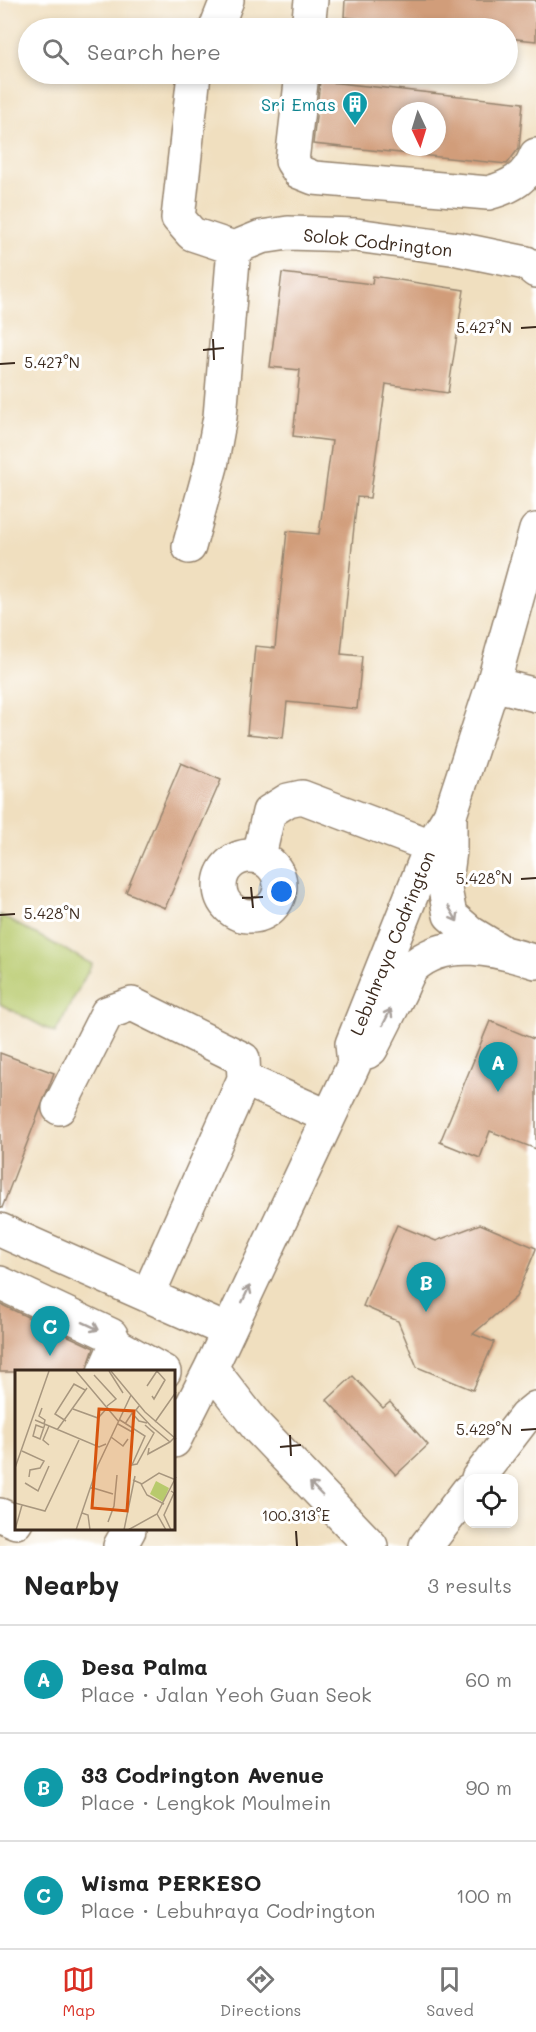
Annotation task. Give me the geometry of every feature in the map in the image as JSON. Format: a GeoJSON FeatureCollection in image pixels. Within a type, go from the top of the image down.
{"type":"FeatureCollection","features":[{"type":"Feature","properties":{"kind":"street"},"geometry":{"type":"LineString","coordinates":[[220,18],[227,0]]}},
{"type":"Feature","properties":{"kind":"street"},"geometry":{"type":"LineString","coordinates":[[309,18],[311,0]]}},
{"type":"Feature","properties":{"kind":"street"},"geometry":{"type":"LineString","coordinates":[[189,547],[211,465],[220,417],[234,248],[192,234],[178,218],[193,84]]}},
{"type":"Feature","properties":{"kind":"street"},"geometry":{"type":"LineString","coordinates":[[301,84],[292,161],[298,172],[314,178],[488,193],[506,189],[523,178],[536,155]]}},
{"type":"Feature","properties":{"kind":"street","name":"Solok Codrington"},"geometry":{"type":"LineString","coordinates":[[234,248],[261,237],[288,233],[356,236],[458,249],[526,263],[536,271]]}},
{"type":"Feature","properties":{"kind":"street","name":"Lebuhraya Codrington"},"geometry":{"type":"LineString","coordinates":[[176,1435],[195,1379],[228,1331],[354,1064],[352,1044],[431,846],[450,815],[493,684],[536,530]]}},
{"type":"Feature","properties":{"kind":"street"},"geometry":{"type":"LineString","coordinates":[[493,684],[536,695]]}},
{"type":"Feature","properties":{"kind":"street"},"geometry":{"type":"LineString","coordinates":[[262,859],[261,847],[269,812],[288,800],[303,797],[431,846]]}},
{"type":"Feature","properties":{"kind":"street"},"geometry":{"type":"LineString","coordinates":[[450,815],[450,851],[445,889],[450,915],[471,933],[501,951]]}},
{"type":"Feature","properties":{"kind":"street"},"geometry":{"type":"LineString","coordinates":[[354,1064],[371,1049],[412,968],[429,956],[447,950],[467,948],[501,951],[536,962]]}},
{"type":"Feature","properties":{"kind":"street"},"geometry":{"type":"LineString","coordinates":[[59,1108],[107,1013],[132,1004],[243,1059],[244,1079],[148,1295]]}},
{"type":"Feature","properties":{"kind":"street"},"geometry":{"type":"LineString","coordinates":[[244,1079],[329,1118]]}},
{"type":"Feature","properties":{"kind":"street"},"geometry":{"type":"LineString","coordinates":[[0,1230],[228,1331]]}},
{"type":"Feature","properties":{"kind":"street"},"geometry":{"type":"LineString","coordinates":[[0,1283],[111,1335],[110,1359],[156,1370]]}},
{"type":"Feature","properties":{"kind":"street"},"geometry":{"type":"LineString","coordinates":[[195,1379],[257,1427],[371,1546]]}},
{"type":"Feature","properties":{"kind":"street"},"geometry":{"type":"LineString","coordinates":[[482,1474],[525,1417],[536,1408]]}},
{"type":"Feature","properties":{"kind":"street"},"geometry":{"type":"LineString","coordinates":[[426,1546],[464,1496]]}},
{"type":"Feature","properties":{"kind":"street"},"geometry":{"type":"LineString","coordinates":[[0,1515],[15,1522]]}},
{"type":"Feature","properties":{"kind":"street"},"geometry":{"type":"LineString","coordinates":[[120,1546],[128,1531]]}},
{"type":"Feature","properties":{"kind":"green space"},"geometry":{"type":"Polygon","coordinates":[[[0,915],[92,964],[55,1033],[0,1004],[0,915]]]}},
{"type":"Feature","properties":{"kind":"building"},"geometry":{"type":"Polygon","coordinates":[[[345,0],[536,0],[536,41],[518,39],[518,18],[344,17],[345,0]]]}},
{"type":"Feature","properties":{"kind":"building","name":"Sri Emas"},"geometry":{"type":"Polygon","coordinates":[[[320,84],[348,84],[523,103],[519,148],[507,164],[429,156],[446,156],[446,102],[392,102],[392,152],[313,144],[320,84]]]}},
{"type":"Feature","properties":{"kind":"building"},"geometry":{"type":"Polygon","coordinates":[[[282,273],[372,284],[373,276],[464,290],[448,393],[386,384],[370,498],[357,497],[341,654],[362,656],[357,709],[287,702],[283,738],[247,734],[255,646],[275,648],[287,531],[319,534],[332,441],[293,436],[300,370],[270,367],[282,273]]]}},
{"type":"Feature","properties":{"kind":"building"},"geometry":{"type":"Polygon","coordinates":[[[181,763],[221,780],[165,908],[126,892],[181,763]]]}},
{"type":"Feature","properties":{"kind":"building"},"geometry":{"type":"Polygon","coordinates":[[[490,1021],[536,1040],[536,1149],[490,1131],[480,1158],[440,1142],[490,1021]]]}},
{"type":"Feature","properties":{"kind":"building"},"geometry":{"type":"Polygon","coordinates":[[[0,1053],[54,1073],[2,1208],[0,1207],[0,1053]]]}},
{"type":"Feature","properties":{"kind":"building"},"geometry":{"type":"Polygon","coordinates":[[[480,1224],[536,1249],[516,1297],[473,1334],[494,1342],[473,1390],[417,1367],[398,1321],[363,1306],[397,1225],[436,1241],[480,1224]]]}},
{"type":"Feature","properties":{"kind":"building"},"geometry":{"type":"Polygon","coordinates":[[[0,1304],[94,1348],[87,1370],[0,1372],[0,1304]]]}},
{"type":"Feature","properties":{"kind":"building"},"geometry":{"type":"Polygon","coordinates":[[[353,1376],[383,1408],[390,1402],[428,1445],[396,1475],[327,1400],[353,1376]]]}},
{"type":"Feature","properties":{"kind":"place","name":"Sri Emas"},"geometry":{"type":"Point","coordinates":[355,127]}},
{"type":"Feature","properties":{"kind":"place","name":"Desa Palma"},"geometry":{"type":"Point","coordinates":[498,1092]}},
{"type":"Feature","properties":{"kind":"place","name":"33 Codrington Avenue"},"geometry":{"type":"Point","coordinates":[426,1312]}},
{"type":"Feature","properties":{"kind":"place","name":"Wisma PERKESO"},"geometry":{"type":"Point","coordinates":[50,1356]}}]}
